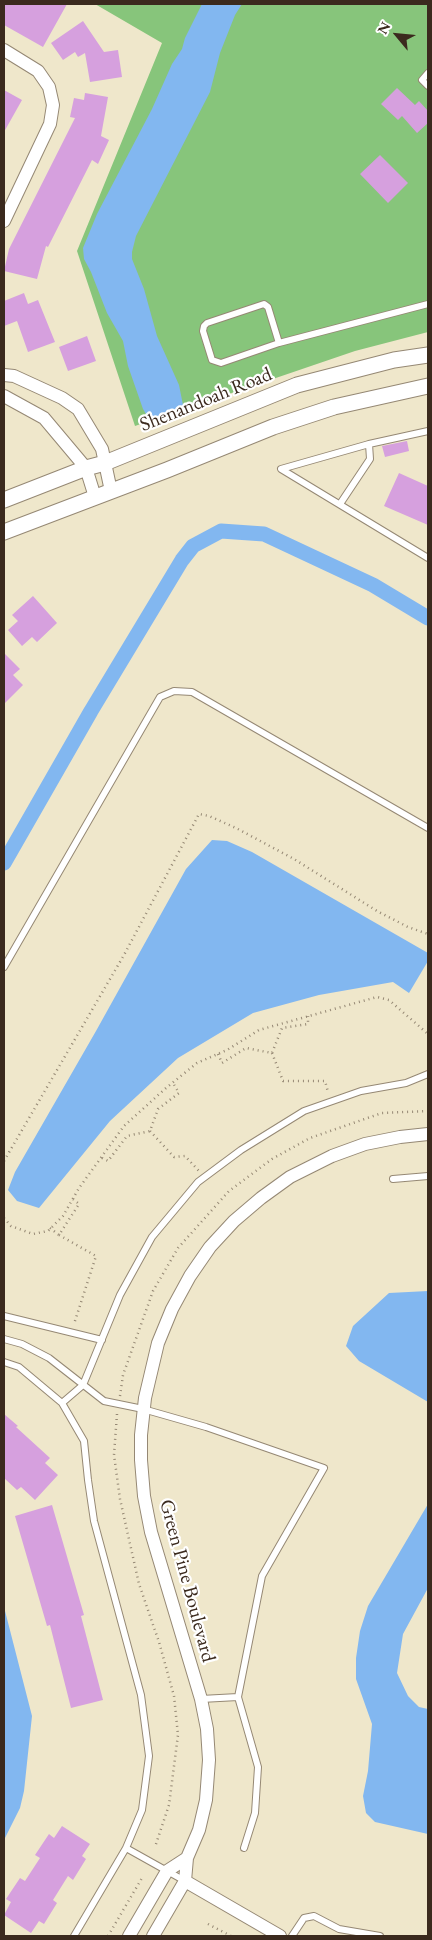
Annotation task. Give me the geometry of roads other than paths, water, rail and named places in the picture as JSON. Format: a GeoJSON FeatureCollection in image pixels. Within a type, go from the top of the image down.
{"type":"FeatureCollection","features":[{"type":"Feature","properties":{"kind":"street"},"geometry":{"type":"LineString","coordinates":[[4,50],[38,71],[49,87],[53,105],[50,124],[4,221]]}},
{"type":"Feature","properties":{"kind":"street","name":"Shenandoah Road"},"geometry":{"type":"LineString","coordinates":[[4,500],[86,468],[105,463],[297,385],[394,360],[428,355]]}},
{"type":"Feature","properties":{"kind":"street"},"geometry":{"type":"LineString","coordinates":[[4,375],[14,376],[62,398],[78,409],[102,450],[111,491]]}},
{"type":"Feature","properties":{"kind":"street"},"geometry":{"type":"LineString","coordinates":[[4,532],[273,427],[334,408],[428,386]]}},
{"type":"Feature","properties":{"kind":"street"},"geometry":{"type":"LineString","coordinates":[[4,396],[44,418],[86,468],[95,497]]}},
{"type":"Feature","properties":{"kind":"street","name":"Green Pine Boulevard"},"geometry":{"type":"LineString","coordinates":[[186,1881],[186,1858],[199,1830],[209,1780],[207,1729],[201,1699],[151,1532],[146,1505],[141,1460],[143,1409],[151,1366],[172,1308],[190,1276],[210,1247],[234,1221],[261,1198],[283,1182],[321,1161],[365,1144],[428,1134]]}},
{"type":"Feature","properties":{"kind":"street"},"geometry":{"type":"LineString","coordinates":[[129,1936],[167,1871],[186,1858]]}},
{"type":"Feature","properties":{"kind":"street"},"geometry":{"type":"LineString","coordinates":[[153,1936],[186,1881],[280,1936]]}},
{"type":"Feature","properties":{"kind":"lane"},"geometry":{"type":"LineString","coordinates":[[428,73],[422,80],[428,86]]}},
{"type":"Feature","properties":{"kind":"lane"},"geometry":{"type":"LineString","coordinates":[[279,343],[268,307],[264,304],[207,323],[204,326],[203,332],[212,360],[220,363],[279,343],[428,304]]}},
{"type":"Feature","properties":{"kind":"lane"},"geometry":{"type":"LineString","coordinates":[[428,431],[369,444],[281,469],[428,558]]}},
{"type":"Feature","properties":{"kind":"lane"},"geometry":{"type":"LineString","coordinates":[[340,504],[370,459],[369,444]]}},
{"type":"Feature","properties":{"kind":"lane"},"geometry":{"type":"LineString","coordinates":[[4,968],[160,697],[174,691],[192,692],[428,828]]}},
{"type":"Feature","properties":{"kind":"lane"},"geometry":{"type":"LineString","coordinates":[[62,1403],[83,1385],[120,1296],[152,1237],[198,1182],[241,1150],[304,1112],[361,1090],[406,1083],[428,1074]]}},
{"type":"Feature","properties":{"kind":"lane"},"geometry":{"type":"LineString","coordinates":[[394,1179],[428,1176]]}},
{"type":"Feature","properties":{"kind":"lane"},"geometry":{"type":"LineString","coordinates":[[4,1316],[102,1340]]}},
{"type":"Feature","properties":{"kind":"lane"},"geometry":{"type":"LineString","coordinates":[[4,1339],[22,1344],[49,1358],[104,1402],[143,1409],[206,1427],[324,1468],[262,1576],[238,1697],[258,1767],[255,1813],[244,1848]]}},
{"type":"Feature","properties":{"kind":"lane"},"geometry":{"type":"LineString","coordinates":[[4,1362],[19,1367],[62,1403],[84,1441],[94,1521],[141,1695],[149,1756],[142,1810],[126,1848],[74,1936]]}},
{"type":"Feature","properties":{"kind":"lane"},"geometry":{"type":"LineString","coordinates":[[201,1699],[238,1697]]}},
{"type":"Feature","properties":{"kind":"lane"},"geometry":{"type":"LineString","coordinates":[[126,1848],[186,1881]]}},
{"type":"Feature","properties":{"kind":"lane"},"geometry":{"type":"LineString","coordinates":[[292,1936],[304,1918],[314,1916],[339,1929],[380,1936]]}},
{"type":"Feature","properties":{"kind":"water"},"geometry":{"type":"Polygon","coordinates":[[[202,4],[242,4],[235,15],[220,53],[210,92],[136,236],[132,252],[132,259],[144,289],[157,336],[179,385],[185,415],[155,426],[153,418],[146,414],[143,409],[128,366],[123,341],[107,313],[84,259],[83,248],[97,214],[152,109],[172,64],[182,49],[185,38],[202,4]]]}},
{"type":"Feature","properties":{"kind":"water"},"geometry":{"type":"Polygon","coordinates":[[[212,840],[227,841],[252,852],[428,953],[428,961],[409,993],[393,982],[319,995],[253,1013],[178,1058],[110,1121],[39,1208],[17,1201],[8,1190],[15,1172],[186,869],[212,840]]]}},
{"type":"Feature","properties":{"kind":"water"},"geometry":{"type":"Polygon","coordinates":[[[428,1291],[428,1402],[359,1361],[346,1346],[353,1326],[389,1293],[428,1291]]]}},
{"type":"Feature","properties":{"kind":"water"},"geometry":{"type":"Polygon","coordinates":[[[428,1504],[428,1588],[403,1634],[397,1673],[408,1696],[419,1707],[428,1709],[428,1834],[375,1822],[366,1813],[363,1796],[368,1771],[372,1724],[356,1679],[356,1658],[360,1631],[368,1606],[428,1504]]]}},
{"type":"Feature","properties":{"kind":"water"},"geometry":{"type":"Polygon","coordinates":[[[4,1607],[32,1716],[24,1791],[20,1808],[4,1840],[4,1607]]]}},
{"type":"Feature","properties":{"kind":"waterway"},"geometry":{"type":"LineString","coordinates":[[4,863],[91,711],[182,560],[193,546],[221,531],[264,534],[373,585],[428,618]]}}]}
